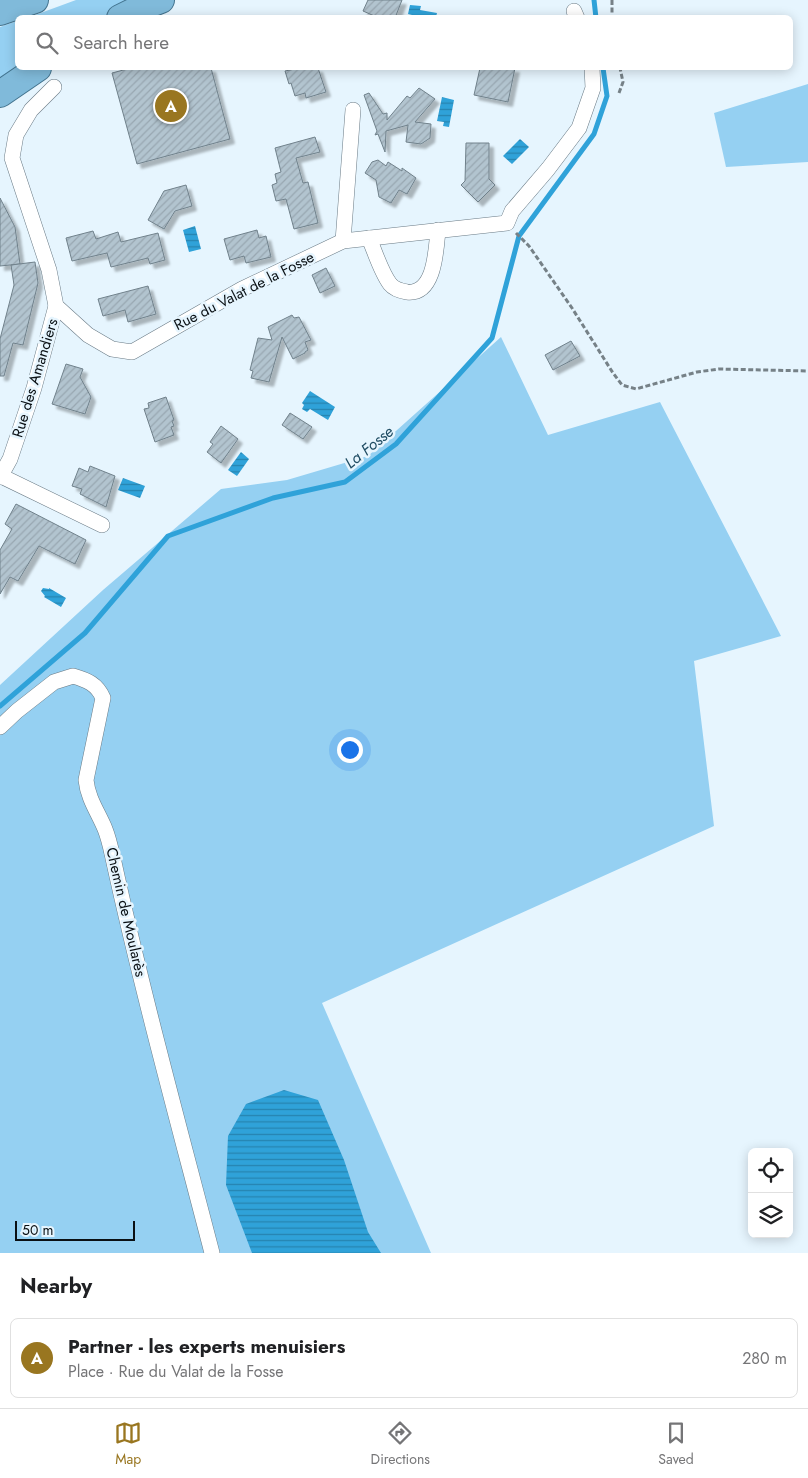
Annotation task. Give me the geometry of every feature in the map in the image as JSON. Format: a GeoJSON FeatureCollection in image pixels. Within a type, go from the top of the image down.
{"type":"FeatureCollection","features":[{"type":"Feature","properties":{"kind":"highway"},"geometry":{"type":"LineString","coordinates":[[0,12],[35,0]]}},
{"type":"Feature","properties":{"kind":"highway"},"geometry":{"type":"LineString","coordinates":[[125,15],[138,8],[161,0]]}},
{"type":"Feature","properties":{"kind":"highway"},"geometry":{"type":"LineString","coordinates":[[0,94],[46,77]]}},
{"type":"Feature","properties":{"kind":"street"},"geometry":{"type":"LineString","coordinates":[[507,223],[512,210],[548,169],[579,128],[593,88],[592,70]]}},
{"type":"Feature","properties":{"kind":"street"},"geometry":{"type":"LineString","coordinates":[[46,77],[31,110],[16,135],[12,158],[50,270],[56,306]]}},
{"type":"Feature","properties":{"kind":"street"},"geometry":{"type":"LineString","coordinates":[[343,241],[353,110]]}},
{"type":"Feature","properties":{"kind":"street","name":"Rue du Valat de la Fosse"},"geometry":{"type":"LineString","coordinates":[[56,306],[88,335],[112,349],[132,352],[242,289],[343,241],[507,223]]}},
{"type":"Feature","properties":{"kind":"street"},"geometry":{"type":"LineString","coordinates":[[368,238],[390,285],[401,291],[412,292],[424,287],[429,278],[436,255],[438,230]]}},
{"type":"Feature","properties":{"kind":"street","name":"Rue des Amandiers"},"geometry":{"type":"LineString","coordinates":[[0,476],[10,459],[34,388],[56,306]]}},
{"type":"Feature","properties":{"kind":"street"},"geometry":{"type":"LineString","coordinates":[[0,476],[102,525]]}},
{"type":"Feature","properties":{"kind":"street","name":"Chemin de Moularès"},"geometry":{"type":"LineString","coordinates":[[0,727],[54,682],[73,676],[99,689],[103,698],[86,780],[87,790],[90,800],[105,828],[110,846],[212,1253]]}},
{"type":"Feature","properties":{"kind":"path"},"geometry":{"type":"LineString","coordinates":[[612,0],[612,15]]}},
{"type":"Feature","properties":{"kind":"path"},"geometry":{"type":"LineString","coordinates":[[619,93],[623,82],[620,70]]}},
{"type":"Feature","properties":{"kind":"path"},"geometry":{"type":"LineString","coordinates":[[507,223],[529,246],[622,385],[636,389],[697,372],[719,369],[808,371]]}},
{"type":"Feature","properties":{"kind":"shaded area"},"geometry":{"type":"Polygon","coordinates":[[[76,0],[142,0],[113,15],[35,15],[76,0]]]}},
{"type":"Feature","properties":{"kind":"shaded area"},"geometry":{"type":"Polygon","coordinates":[[[410,5],[421,6],[420,10],[437,13],[436,15],[408,14],[410,5]]]}},
{"type":"Feature","properties":{"kind":"shaded area"},"geometry":{"type":"Polygon","coordinates":[[[15,22],[15,70],[0,78],[0,27],[15,22]]]}},
{"type":"Feature","properties":{"kind":"shaded area"},"geometry":{"type":"Polygon","coordinates":[[[808,84],[808,162],[726,167],[714,113],[808,84]]]}},
{"type":"Feature","properties":{"kind":"shaded area"},"geometry":{"type":"Polygon","coordinates":[[[442,97],[454,100],[449,127],[443,126],[444,122],[437,121],[442,97]]]}},
{"type":"Feature","properties":{"kind":"shaded area"},"geometry":{"type":"Polygon","coordinates":[[[520,139],[529,147],[512,164],[503,156],[520,139]]]}},
{"type":"Feature","properties":{"kind":"shaded area"},"geometry":{"type":"Polygon","coordinates":[[[195,226],[201,249],[189,252],[183,230],[195,226]]]}},
{"type":"Feature","properties":{"kind":"shaded area"},"geometry":{"type":"Polygon","coordinates":[[[501,337],[548,435],[660,402],[781,636],[694,661],[714,826],[322,1003],[431,1253],[0,1253],[0,685],[103,590],[221,489],[287,480],[368,456],[501,337]]]}},
{"type":"Feature","properties":{"kind":"shaded area"},"geometry":{"type":"Polygon","coordinates":[[[310,391],[335,407],[328,420],[310,409],[307,412],[302,409],[304,405],[302,403],[310,391]]]}},
{"type":"Feature","properties":{"kind":"shaded area"},"geometry":{"type":"Polygon","coordinates":[[[241,452],[249,459],[237,476],[228,470],[241,452]]]}},
{"type":"Feature","properties":{"kind":"shaded area"},"geometry":{"type":"Polygon","coordinates":[[[123,478],[145,486],[140,498],[118,490],[123,478]]]}},
{"type":"Feature","properties":{"kind":"shaded area"},"geometry":{"type":"Polygon","coordinates":[[[43,588],[49,588],[66,598],[61,607],[44,597],[41,591],[43,588]]]}},
{"type":"Feature","properties":{"kind":"shaded area"},"geometry":{"type":"Polygon","coordinates":[[[284,1090],[318,1100],[344,1160],[368,1232],[381,1253],[252,1253],[226,1185],[228,1136],[246,1104],[284,1090]]]}},
{"type":"Feature","properties":{"kind":"building"},"geometry":{"type":"Polygon","coordinates":[[[368,0],[402,0],[396,15],[372,15],[363,11],[368,0]]]}},
{"type":"Feature","properties":{"kind":"building"},"geometry":{"type":"Polygon","coordinates":[[[123,70],[212,70],[230,139],[137,164],[112,73],[123,70]]]}},
{"type":"Feature","properties":{"kind":"building"},"geometry":{"type":"Polygon","coordinates":[[[319,70],[326,92],[306,98],[305,93],[295,96],[285,71],[319,70]]]}},
{"type":"Feature","properties":{"kind":"building"},"geometry":{"type":"Polygon","coordinates":[[[480,70],[515,70],[508,102],[474,95],[480,70]]]}},
{"type":"Feature","properties":{"kind":"building"},"geometry":{"type":"Polygon","coordinates":[[[419,88],[435,99],[415,122],[431,124],[430,138],[421,144],[406,142],[408,125],[386,131],[385,152],[378,134],[375,135],[377,131],[364,95],[369,93],[383,114],[387,113],[387,120],[407,96],[410,98],[419,88]]]}},
{"type":"Feature","properties":{"kind":"building"},"geometry":{"type":"Polygon","coordinates":[[[315,137],[320,152],[296,158],[303,183],[308,182],[318,223],[294,229],[286,199],[276,201],[272,185],[277,183],[275,174],[281,172],[275,148],[315,137]]]}},
{"type":"Feature","properties":{"kind":"building"},"geometry":{"type":"Polygon","coordinates":[[[466,143],[489,143],[489,179],[495,185],[478,202],[461,185],[465,181],[466,143]]]}},
{"type":"Feature","properties":{"kind":"building"},"geometry":{"type":"Polygon","coordinates":[[[378,160],[386,166],[388,162],[402,171],[402,168],[416,178],[407,194],[399,190],[391,203],[379,197],[376,180],[365,173],[372,162],[378,160]]]}},
{"type":"Feature","properties":{"kind":"building"},"geometry":{"type":"Polygon","coordinates":[[[186,185],[192,206],[175,211],[164,229],[148,220],[164,191],[186,185]]]}},
{"type":"Feature","properties":{"kind":"building"},"geometry":{"type":"Polygon","coordinates":[[[0,198],[15,227],[20,264],[0,266],[0,198]]]}},
{"type":"Feature","properties":{"kind":"building"},"geometry":{"type":"Polygon","coordinates":[[[257,230],[259,238],[266,236],[271,257],[246,263],[244,256],[230,260],[224,239],[257,230]]]}},
{"type":"Feature","properties":{"kind":"building"},"geometry":{"type":"Polygon","coordinates":[[[93,231],[96,239],[118,232],[121,242],[158,233],[165,260],[150,264],[148,258],[111,267],[107,253],[72,261],[66,238],[93,231]]]}},
{"type":"Feature","properties":{"kind":"building"},"geometry":{"type":"Polygon","coordinates":[[[35,262],[38,283],[23,345],[13,343],[4,376],[0,376],[0,339],[14,285],[11,265],[35,262]]]}},
{"type":"Feature","properties":{"kind":"building"},"geometry":{"type":"Polygon","coordinates":[[[326,268],[335,286],[320,293],[312,275],[326,268]]]}},
{"type":"Feature","properties":{"kind":"building"},"geometry":{"type":"Polygon","coordinates":[[[148,286],[156,314],[128,322],[125,310],[103,316],[98,299],[148,286]]]}},
{"type":"Feature","properties":{"kind":"building"},"geometry":{"type":"Polygon","coordinates":[[[292,315],[294,318],[299,317],[311,340],[305,342],[308,350],[293,359],[282,337],[269,382],[251,378],[253,371],[250,370],[258,338],[272,340],[268,327],[292,315]]]}},
{"type":"Feature","properties":{"kind":"building"},"geometry":{"type":"Polygon","coordinates":[[[571,341],[580,356],[553,370],[545,355],[571,341]]]}},
{"type":"Feature","properties":{"kind":"building"},"geometry":{"type":"Polygon","coordinates":[[[66,364],[83,369],[80,377],[91,397],[85,414],[52,404],[66,364]]]}},
{"type":"Feature","properties":{"kind":"building"},"geometry":{"type":"Polygon","coordinates":[[[166,397],[174,420],[172,421],[174,426],[171,427],[174,435],[155,442],[144,409],[149,408],[148,403],[166,397]]]}},
{"type":"Feature","properties":{"kind":"building"},"geometry":{"type":"Polygon","coordinates":[[[290,413],[312,427],[303,439],[282,425],[290,413]]]}},
{"type":"Feature","properties":{"kind":"building"},"geometry":{"type":"Polygon","coordinates":[[[221,426],[238,439],[221,463],[207,452],[213,444],[210,442],[221,426]]]}},
{"type":"Feature","properties":{"kind":"building"},"geometry":{"type":"Polygon","coordinates":[[[90,466],[115,476],[106,507],[80,494],[82,489],[72,486],[79,468],[88,472],[90,466]]]}},
{"type":"Feature","properties":{"kind":"building"},"geometry":{"type":"Polygon","coordinates":[[[16,504],[86,540],[75,564],[39,546],[18,581],[10,577],[0,594],[0,550],[12,529],[5,524],[16,504]]]}},
{"type":"Feature","properties":{"kind":"waterway","name":"La Fosse"},"geometry":{"type":"LineString","coordinates":[[594,0],[596,15]]}},
{"type":"Feature","properties":{"kind":"waterway","name":"La Fosse"},"geometry":{"type":"LineString","coordinates":[[0,706],[85,633],[168,536],[273,498],[345,482],[396,444],[492,338],[519,236],[594,134],[607,96],[603,70]]}},
{"type":"Feature","properties":{"kind":"place","name":"Partner - les experts menuisiers"},"geometry":{"type":"Point","coordinates":[171,106]}}]}
